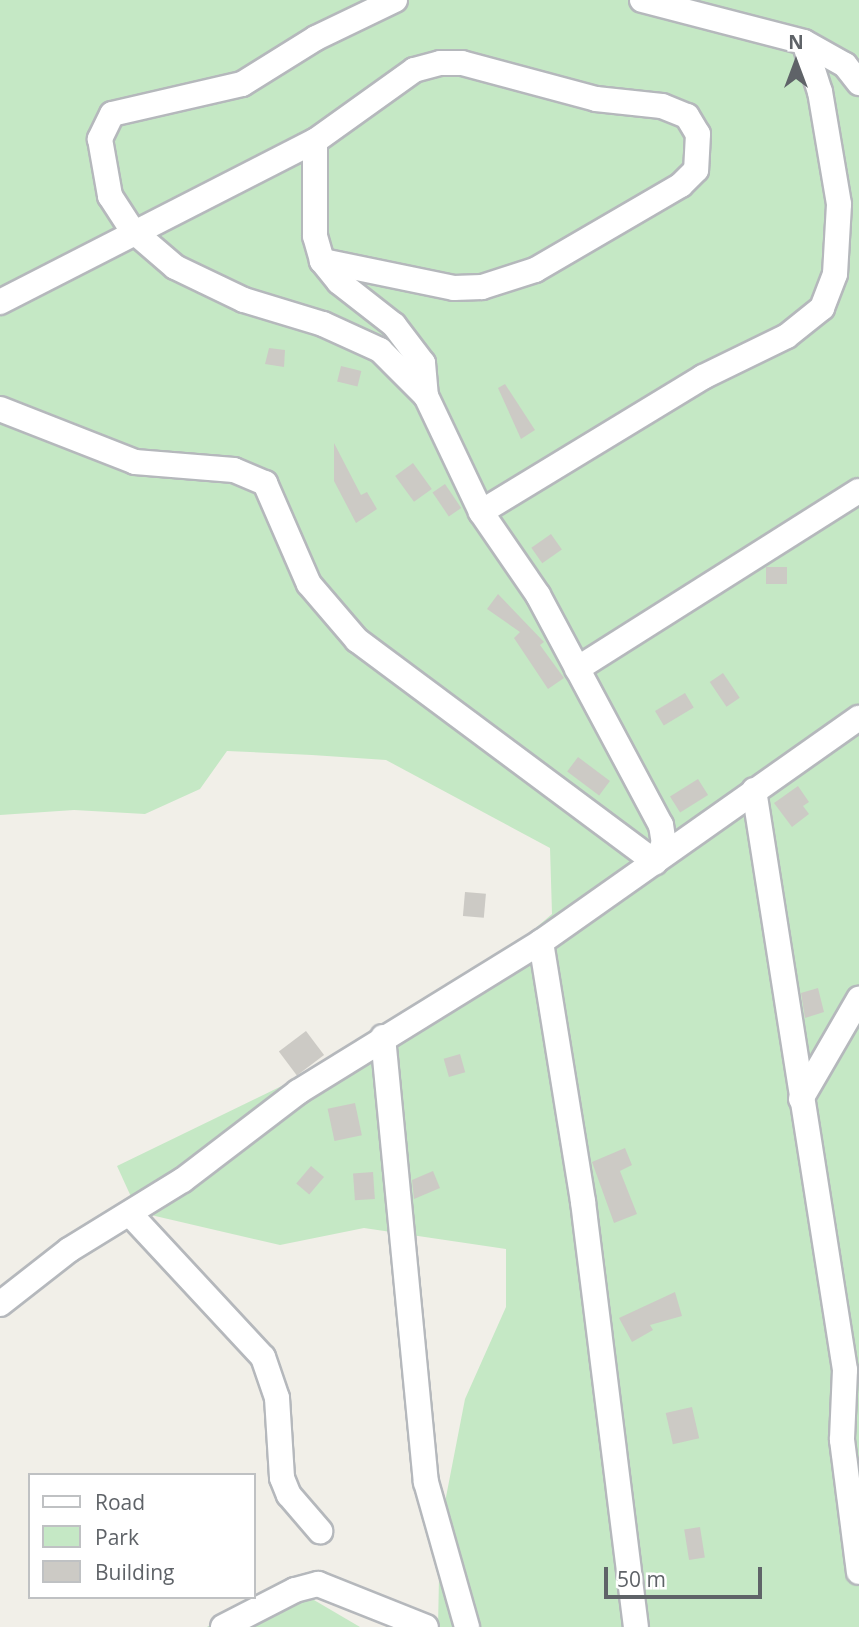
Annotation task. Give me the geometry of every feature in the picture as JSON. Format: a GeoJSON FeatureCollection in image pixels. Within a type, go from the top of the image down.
{"type":"FeatureCollection","features":[{"type":"Feature","properties":{"kind":"street"},"geometry":{"type":"LineString","coordinates":[[396,0],[316,38],[242,84],[112,114],[100,139],[110,196],[132,230],[175,267],[244,300],[323,324],[380,350],[426,396],[481,512],[538,595],[661,825],[664,843],[655,862]]}},
{"type":"Feature","properties":{"kind":"street"},"geometry":{"type":"LineString","coordinates":[[642,0],[804,41],[845,65],[859,83]]}},
{"type":"Feature","properties":{"kind":"street"},"geometry":{"type":"LineString","coordinates":[[481,512],[703,377],[787,336],[822,308],[835,274],[839,204],[820,92],[804,41]]}},
{"type":"Feature","properties":{"kind":"street"},"geometry":{"type":"LineString","coordinates":[[0,302],[132,230],[315,141],[414,70],[462,63],[596,99],[662,106],[687,116],[698,134],[701,153],[696,170],[681,185],[535,270],[482,287],[454,288],[322,261]]}},
{"type":"Feature","properties":{"kind":"street"},"geometry":{"type":"LineString","coordinates":[[315,141],[315,236],[322,261],[339,282],[394,325],[423,363],[426,396]]}},
{"type":"Feature","properties":{"kind":"street"},"geometry":{"type":"LineString","coordinates":[[0,409],[135,462],[234,470],[265,483],[309,584],[357,640],[655,862]]}},
{"type":"Feature","properties":{"kind":"street"},"geometry":{"type":"LineString","coordinates":[[577,669],[859,491]]}},
{"type":"Feature","properties":{"kind":"street"},"geometry":{"type":"LineString","coordinates":[[0,1304],[69,1250],[130,1214],[383,1037],[541,942],[859,718]]}},
{"type":"Feature","properties":{"kind":"street"},"geometry":{"type":"LineString","coordinates":[[754,790],[787,979],[801,1098],[852,1370],[842,1440],[859,1572]]}},
{"type":"Feature","properties":{"kind":"street"},"geometry":{"type":"LineString","coordinates":[[541,942],[583,1202],[636,1627]]}},
{"type":"Feature","properties":{"kind":"street"},"geometry":{"type":"LineString","coordinates":[[801,1098],[859,999]]}},
{"type":"Feature","properties":{"kind":"street"},"geometry":{"type":"LineString","coordinates":[[383,1037],[426,1482],[467,1627]]}},
{"type":"Feature","properties":{"kind":"street"},"geometry":{"type":"LineString","coordinates":[[130,1214],[263,1357],[277,1398],[282,1478],[289,1495],[320,1531]]}},
{"type":"Feature","properties":{"kind":"street"},"geometry":{"type":"LineString","coordinates":[[223,1627],[295,1590],[318,1584],[426,1627]]}},
{"type":"Feature","properties":{"kind":"green space"},"geometry":{"type":"Polygon","coordinates":[[[0,0],[859,0],[859,1627],[438,1627],[440,1528],[465,1399],[506,1307],[506,1249],[364,1228],[280,1245],[138,1212],[117,1166],[444,1007],[552,914],[550,848],[386,760],[312,755],[227,751],[200,789],[145,814],[74,810],[0,815],[0,0]]]}},
{"type":"Feature","properties":{"kind":"green space"},"geometry":{"type":"Polygon","coordinates":[[[302,1593],[360,1627],[207,1627],[234,1608],[302,1593]]]}},
{"type":"Feature","properties":{"kind":"building"},"geometry":{"type":"Polygon","coordinates":[[[269,348],[285,350],[284,367],[265,364],[269,348]]]}},
{"type":"Feature","properties":{"kind":"building"},"geometry":{"type":"Polygon","coordinates":[[[341,366],[361,371],[358,387],[337,382],[341,366]]]}},
{"type":"Feature","properties":{"kind":"building"},"geometry":{"type":"Polygon","coordinates":[[[505,384],[535,430],[521,439],[498,388],[505,384]]]}},
{"type":"Feature","properties":{"kind":"building"},"geometry":{"type":"Polygon","coordinates":[[[334,443],[361,495],[367,492],[377,509],[356,523],[334,481],[334,443]]]}},
{"type":"Feature","properties":{"kind":"building"},"geometry":{"type":"Polygon","coordinates":[[[413,463],[432,489],[414,502],[395,476],[413,463]]]}},
{"type":"Feature","properties":{"kind":"building"},"geometry":{"type":"Polygon","coordinates":[[[445,484],[461,508],[449,516],[433,492],[445,484]]]}},
{"type":"Feature","properties":{"kind":"building"},"geometry":{"type":"Polygon","coordinates":[[[551,534],[562,550],[542,563],[531,548],[551,534]]]}},
{"type":"Feature","properties":{"kind":"building"},"geometry":{"type":"Polygon","coordinates":[[[766,567],[787,567],[787,584],[766,584],[766,567]]]}},
{"type":"Feature","properties":{"kind":"building"},"geometry":{"type":"Polygon","coordinates":[[[498,594],[544,642],[540,645],[564,678],[548,689],[514,638],[520,632],[487,609],[498,594]]]}},
{"type":"Feature","properties":{"kind":"building"},"geometry":{"type":"Polygon","coordinates":[[[723,673],[740,698],[727,707],[710,682],[723,673]]]}},
{"type":"Feature","properties":{"kind":"building"},"geometry":{"type":"Polygon","coordinates":[[[685,693],[694,708],[664,726],[655,711],[685,693]]]}},
{"type":"Feature","properties":{"kind":"building"},"geometry":{"type":"Polygon","coordinates":[[[578,757],[610,781],[599,795],[567,771],[578,757]]]}},
{"type":"Feature","properties":{"kind":"building"},"geometry":{"type":"Polygon","coordinates":[[[698,779],[708,795],[680,813],[670,796],[698,779]]]}},
{"type":"Feature","properties":{"kind":"building"},"geometry":{"type":"Polygon","coordinates":[[[798,786],[809,802],[803,806],[809,814],[792,827],[774,803],[798,786]]]}},
{"type":"Feature","properties":{"kind":"building"},"geometry":{"type":"Polygon","coordinates":[[[465,892],[486,894],[484,918],[463,916],[465,892]]]}},
{"type":"Feature","properties":{"kind":"building"},"geometry":{"type":"Polygon","coordinates":[[[818,988],[824,1012],[805,1018],[801,993],[818,988]]]}},
{"type":"Feature","properties":{"kind":"building"},"geometry":{"type":"Polygon","coordinates":[[[306,1031],[324,1055],[297,1075],[279,1051],[306,1031]]]}},
{"type":"Feature","properties":{"kind":"building"},"geometry":{"type":"Polygon","coordinates":[[[460,1054],[465,1072],[449,1077],[444,1059],[460,1054]]]}},
{"type":"Feature","properties":{"kind":"building"},"geometry":{"type":"Polygon","coordinates":[[[355,1103],[362,1135],[334,1141],[328,1109],[355,1103]]]}},
{"type":"Feature","properties":{"kind":"building"},"geometry":{"type":"Polygon","coordinates":[[[625,1148],[632,1165],[620,1171],[637,1214],[614,1223],[592,1162],[625,1148]]]}},
{"type":"Feature","properties":{"kind":"building"},"geometry":{"type":"Polygon","coordinates":[[[311,1166],[324,1177],[309,1195],[296,1184],[311,1166]]]}},
{"type":"Feature","properties":{"kind":"building"},"geometry":{"type":"Polygon","coordinates":[[[433,1171],[440,1188],[414,1199],[412,1180],[433,1171]]]}},
{"type":"Feature","properties":{"kind":"building"},"geometry":{"type":"Polygon","coordinates":[[[373,1172],[375,1199],[355,1200],[353,1173],[373,1172]]]}},
{"type":"Feature","properties":{"kind":"building"},"geometry":{"type":"Polygon","coordinates":[[[675,1292],[682,1316],[650,1325],[653,1330],[632,1342],[619,1318],[675,1292]]]}},
{"type":"Feature","properties":{"kind":"building"},"geometry":{"type":"Polygon","coordinates":[[[692,1407],[699,1438],[673,1444],[666,1413],[692,1407]]]}},
{"type":"Feature","properties":{"kind":"building"},"geometry":{"type":"Polygon","coordinates":[[[700,1527],[705,1558],[689,1560],[684,1530],[700,1527]]]}}]}
